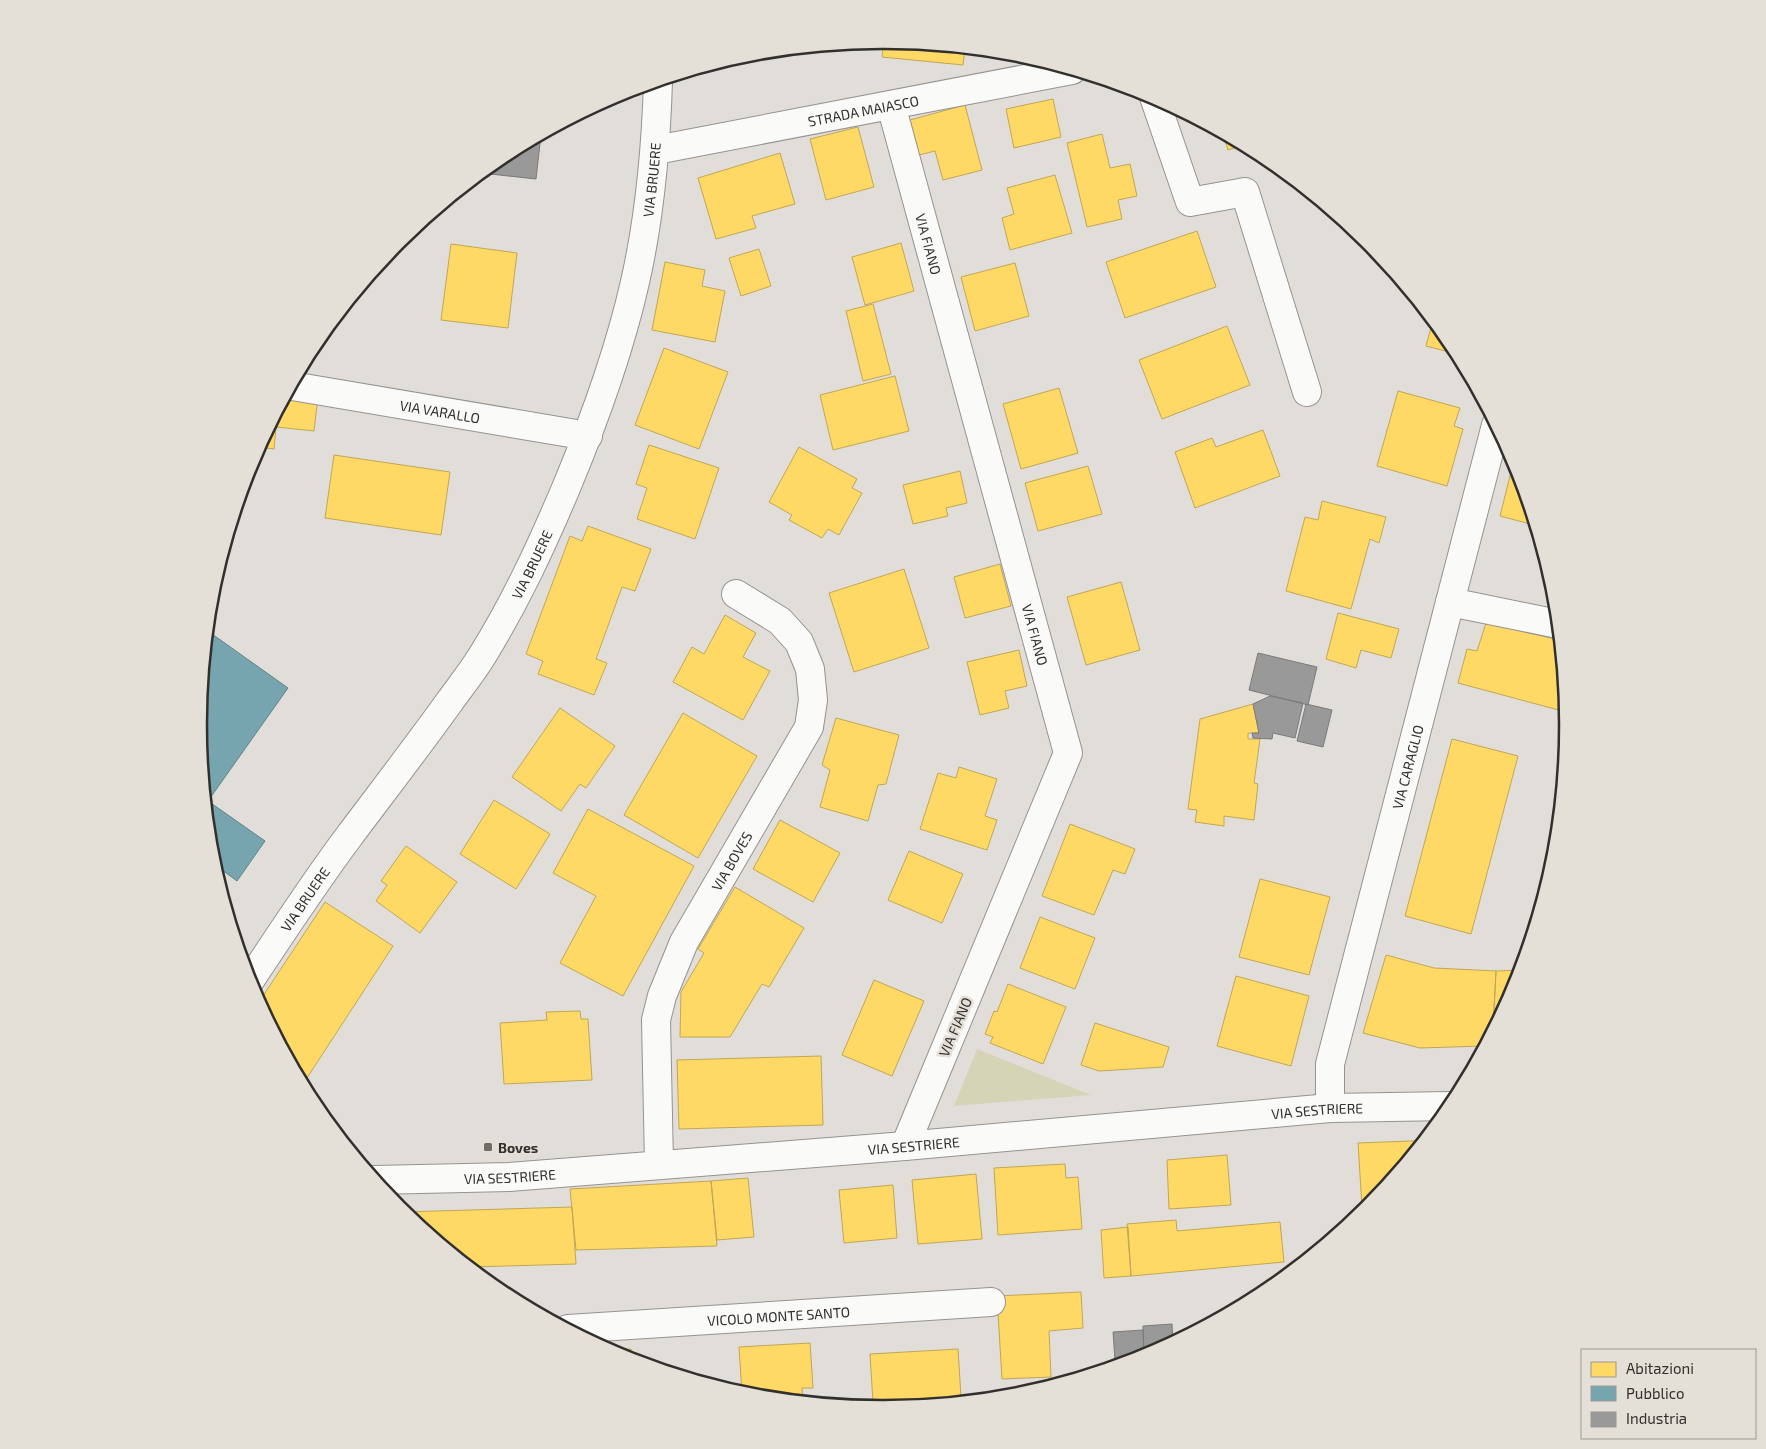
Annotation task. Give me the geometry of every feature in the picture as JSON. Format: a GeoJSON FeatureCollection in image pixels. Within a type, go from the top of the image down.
{"type":"FeatureCollection","features":[{"type":"Feature","properties":{"kind":"street","name":"STRADA MAIASCO"},"geometry":{"type":"LineString","coordinates":[[656,150],[1059,72]]}},
{"type":"Feature","properties":{"kind":"street","name":"VIA BRUERE"},"geometry":{"type":"LineString","coordinates":[[255,973],[349,836],[480,659],[514,603],[543,543],[588,436],[618,349],[635,280],[651,191],[656,150],[658,88]]}},
{"type":"Feature","properties":{"kind":"street","name":"VIA FIANO"},"geometry":{"type":"LineString","coordinates":[[890,105],[1068,753],[905,1146]]}},
{"type":"Feature","properties":{"kind":"street"},"geometry":{"type":"LineString","coordinates":[[1157,107],[1190,202],[1245,192],[1307,392]]}},
{"type":"Feature","properties":{"kind":"street","name":"VIA VARALLO"},"geometry":{"type":"LineString","coordinates":[[298,387],[588,436]]}},
{"type":"Feature","properties":{"kind":"street","name":"VIA CARAGLIO"},"geometry":{"type":"LineString","coordinates":[[1330,1108],[1330,1064],[1493,435]]}},
{"type":"Feature","properties":{"kind":"street","name":"VIA BOVES"},"geometry":{"type":"LineString","coordinates":[[659,1164],[656,1020],[662,996],[684,942],[809,727],[813,700],[810,669],[799,642],[780,621],[736,594]]}},
{"type":"Feature","properties":{"kind":"street"},"geometry":{"type":"LineString","coordinates":[[1450,602],[1551,623]]}},
{"type":"Feature","properties":{"kind":"street","name":"VIA SESTRIERE"},"geometry":{"type":"LineString","coordinates":[[384,1180],[508,1177],[905,1146],[1330,1108],[1441,1106]]}},
{"type":"Feature","properties":{"kind":"street","name":"VICOLO MONTE SANTO"},"geometry":{"type":"LineString","coordinates":[[579,1328],[991,1302]]}},
{"type":"Feature","properties":{"kind":"green space"},"geometry":{"type":"Polygon","coordinates":[[[977,1049],[1091,1095],[954,1106],[977,1049]]]}},
{"type":"Feature","properties":{"kind":"building: Abitazioni"},"geometry":{"type":"Polygon","coordinates":[[[883,49],[927,50],[964,54],[963,65],[882,57],[883,49]]]}},
{"type":"Feature","properties":{"kind":"building: Abitazioni"},"geometry":{"type":"Polygon","coordinates":[[[1053,99],[1061,137],[1014,148],[1006,109],[1053,99]]]}},
{"type":"Feature","properties":{"kind":"building: Abitazioni"},"geometry":{"type":"Polygon","coordinates":[[[965,105],[982,170],[943,180],[935,151],[919,155],[910,120],[965,105]]]}},
{"type":"Feature","properties":{"kind":"building: Abitazioni"},"geometry":{"type":"Polygon","coordinates":[[[858,127],[874,187],[826,200],[810,139],[858,127]]]}},
{"type":"Feature","properties":{"kind":"building: Abitazioni"},"geometry":{"type":"Polygon","coordinates":[[[1102,134],[1110,168],[1130,164],[1137,196],[1118,200],[1122,219],[1087,227],[1067,143],[1102,134]]]}},
{"type":"Feature","properties":{"kind":"building: Abitazioni"},"geometry":{"type":"Polygon","coordinates":[[[1225,142],[1235,148],[1228,150],[1225,142]]]}},
{"type":"Feature","properties":{"kind":"building: Abitazioni"},"geometry":{"type":"Polygon","coordinates":[[[780,153],[795,204],[752,216],[756,228],[716,239],[698,178],[780,153]]]}},
{"type":"Feature","properties":{"kind":"building: Abitazioni"},"geometry":{"type":"Polygon","coordinates":[[[1055,175],[1072,233],[1010,250],[1002,218],[1014,214],[1007,188],[1055,175]]]}},
{"type":"Feature","properties":{"kind":"building: Abitazioni"},"geometry":{"type":"Polygon","coordinates":[[[1197,231],[1216,287],[1125,318],[1106,262],[1197,231]]]}},
{"type":"Feature","properties":{"kind":"building: Abitazioni"},"geometry":{"type":"Polygon","coordinates":[[[901,243],[914,291],[865,305],[852,257],[901,243]]]}},
{"type":"Feature","properties":{"kind":"building: Abitazioni"},"geometry":{"type":"Polygon","coordinates":[[[451,244],[517,253],[508,328],[441,320],[451,244]]]}},
{"type":"Feature","properties":{"kind":"building: Abitazioni"},"geometry":{"type":"Polygon","coordinates":[[[759,249],[771,286],[741,296],[729,258],[759,249]]]}},
{"type":"Feature","properties":{"kind":"building: Abitazioni"},"geometry":{"type":"Polygon","coordinates":[[[665,262],[705,270],[702,286],[725,291],[715,342],[652,330],[665,262]]]}},
{"type":"Feature","properties":{"kind":"building: Abitazioni"},"geometry":{"type":"Polygon","coordinates":[[[1015,263],[1029,316],[975,331],[961,277],[1015,263]]]}},
{"type":"Feature","properties":{"kind":"building: Abitazioni"},"geometry":{"type":"Polygon","coordinates":[[[873,304],[891,374],[863,381],[846,311],[873,304]]]}},
{"type":"Feature","properties":{"kind":"building: Abitazioni"},"geometry":{"type":"Polygon","coordinates":[[[1227,326],[1250,385],[1162,419],[1139,360],[1227,326]]]}},
{"type":"Feature","properties":{"kind":"building: Abitazioni"},"geometry":{"type":"Polygon","coordinates":[[[1431,329],[1446,351],[1426,346],[1431,329]]]}},
{"type":"Feature","properties":{"kind":"building: Abitazioni"},"geometry":{"type":"Polygon","coordinates":[[[664,348],[728,372],[699,449],[635,425],[664,348]]]}},
{"type":"Feature","properties":{"kind":"building: Abitazioni"},"geometry":{"type":"Polygon","coordinates":[[[895,376],[909,431],[833,450],[820,395],[895,376]]]}},
{"type":"Feature","properties":{"kind":"building: Abitazioni"},"geometry":{"type":"Polygon","coordinates":[[[1059,388],[1078,453],[1021,469],[1003,404],[1059,388]]]}},
{"type":"Feature","properties":{"kind":"building: Abitazioni"},"geometry":{"type":"Polygon","coordinates":[[[1398,391],[1460,408],[1454,426],[1463,429],[1447,486],[1377,466],[1398,391]]]}},
{"type":"Feature","properties":{"kind":"building: Abitazioni"},"geometry":{"type":"Polygon","coordinates":[[[294,395],[318,397],[314,431],[277,427],[294,395]]]}},
{"type":"Feature","properties":{"kind":"building: Abitazioni"},"geometry":{"type":"Polygon","coordinates":[[[276,429],[274,449],[267,448],[276,429]]]}},
{"type":"Feature","properties":{"kind":"building: Abitazioni"},"geometry":{"type":"Polygon","coordinates":[[[1263,430],[1280,476],[1195,508],[1175,452],[1212,438],[1216,447],[1263,430]]]}},
{"type":"Feature","properties":{"kind":"building: Abitazioni"},"geometry":{"type":"Polygon","coordinates":[[[649,445],[719,468],[695,539],[637,519],[647,488],[636,484],[649,445]]]}},
{"type":"Feature","properties":{"kind":"building: Abitazioni"},"geometry":{"type":"Polygon","coordinates":[[[799,447],[857,479],[852,488],[862,493],[839,535],[828,529],[822,538],[789,520],[792,515],[769,502],[799,447]]]}},
{"type":"Feature","properties":{"kind":"building: Abitazioni"},"geometry":{"type":"Polygon","coordinates":[[[334,455],[450,472],[441,535],[325,518],[334,455]]]}},
{"type":"Feature","properties":{"kind":"building: Abitazioni"},"geometry":{"type":"Polygon","coordinates":[[[1088,466],[1102,514],[1038,531],[1025,483],[1088,466]]]}},
{"type":"Feature","properties":{"kind":"building: Abitazioni"},"geometry":{"type":"Polygon","coordinates":[[[960,471],[967,503],[946,508],[948,516],[913,524],[903,485],[960,471]]]}},
{"type":"Feature","properties":{"kind":"building: Abitazioni"},"geometry":{"type":"Polygon","coordinates":[[[1510,475],[1528,523],[1500,516],[1510,475]]]}},
{"type":"Feature","properties":{"kind":"building: Abitazioni"},"geometry":{"type":"Polygon","coordinates":[[[1322,501],[1386,517],[1379,543],[1370,539],[1351,609],[1286,591],[1305,517],[1318,520],[1322,501]]]}},
{"type":"Feature","properties":{"kind":"building: Abitazioni"},"geometry":{"type":"Polygon","coordinates":[[[588,526],[651,549],[635,591],[622,587],[596,659],[607,663],[594,695],[538,674],[543,661],[526,654],[570,536],[582,541],[588,526]]]}},
{"type":"Feature","properties":{"kind":"building: Abitazioni"},"geometry":{"type":"Polygon","coordinates":[[[1000,564],[1011,606],[965,618],[954,577],[1000,564]]]}},
{"type":"Feature","properties":{"kind":"building: Abitazioni"},"geometry":{"type":"Polygon","coordinates":[[[904,569],[929,648],[854,672],[829,593],[904,569]]]}},
{"type":"Feature","properties":{"kind":"building: Abitazioni"},"geometry":{"type":"Polygon","coordinates":[[[1121,582],[1140,650],[1086,665],[1067,597],[1121,582]]]}},
{"type":"Feature","properties":{"kind":"building: Abitazioni"},"geometry":{"type":"Polygon","coordinates":[[[1338,613],[1399,629],[1391,658],[1361,650],[1356,668],[1326,659],[1338,613]]]}},
{"type":"Feature","properties":{"kind":"building: Abitazioni"},"geometry":{"type":"Polygon","coordinates":[[[725,615],[756,633],[743,657],[770,671],[743,720],[673,682],[692,647],[704,654],[725,615]]]}},
{"type":"Feature","properties":{"kind":"building: Abitazioni"},"geometry":{"type":"Polygon","coordinates":[[[1486,623],[1553,639],[1558,710],[1458,683],[1467,649],[1477,651],[1486,623]]]}},
{"type":"Feature","properties":{"kind":"building: Abitazioni"},"geometry":{"type":"Polygon","coordinates":[[[1019,650],[1027,686],[1005,691],[1009,708],[980,715],[967,662],[1019,650]]]}},
{"type":"Feature","properties":{"kind":"building: Abitazioni"},"geometry":{"type":"Polygon","coordinates":[[[1253,704],[1259,733],[1248,733],[1248,739],[1260,739],[1254,783],[1258,784],[1254,820],[1224,816],[1224,826],[1195,822],[1197,810],[1188,809],[1200,719],[1253,704]]]}},
{"type":"Feature","properties":{"kind":"building: Abitazioni"},"geometry":{"type":"Polygon","coordinates":[[[560,708],[615,746],[586,788],[580,784],[561,811],[512,777],[560,708]]]}},
{"type":"Feature","properties":{"kind":"building: Abitazioni"},"geometry":{"type":"Polygon","coordinates":[[[683,713],[757,756],[698,858],[624,815],[683,713]]]}},
{"type":"Feature","properties":{"kind":"building: Abitazioni"},"geometry":{"type":"Polygon","coordinates":[[[836,718],[899,735],[886,784],[878,785],[868,821],[820,807],[830,770],[822,765],[836,718]]]}},
{"type":"Feature","properties":{"kind":"building: Abitazioni"},"geometry":{"type":"Polygon","coordinates":[[[1452,739],[1518,756],[1471,934],[1405,916],[1452,739]]]}},
{"type":"Feature","properties":{"kind":"building: Abitazioni"},"geometry":{"type":"Polygon","coordinates":[[[959,767],[997,779],[985,816],[997,820],[987,850],[920,829],[938,773],[956,778],[959,767]]]}},
{"type":"Feature","properties":{"kind":"building: Abitazioni"},"geometry":{"type":"Polygon","coordinates":[[[494,800],[550,834],[516,889],[460,854],[494,800]]]}},
{"type":"Feature","properties":{"kind":"building: Abitazioni"},"geometry":{"type":"Polygon","coordinates":[[[588,809],[694,866],[623,996],[560,963],[596,896],[553,873],[588,809]]]}},
{"type":"Feature","properties":{"kind":"building: Abitazioni"},"geometry":{"type":"Polygon","coordinates":[[[780,820],[840,853],[813,902],[753,869],[780,820]]]}},
{"type":"Feature","properties":{"kind":"building: Abitazioni"},"geometry":{"type":"Polygon","coordinates":[[[1070,824],[1135,849],[1125,874],[1113,870],[1094,915],[1042,896],[1070,824]]]}},
{"type":"Feature","properties":{"kind":"building: Abitazioni"},"geometry":{"type":"Polygon","coordinates":[[[406,846],[457,882],[420,933],[376,901],[387,885],[381,881],[406,846]]]}},
{"type":"Feature","properties":{"kind":"building: Abitazioni"},"geometry":{"type":"Polygon","coordinates":[[[909,851],[963,874],[942,923],[888,900],[909,851]]]}},
{"type":"Feature","properties":{"kind":"building: Abitazioni"},"geometry":{"type":"Polygon","coordinates":[[[1260,879],[1330,897],[1309,975],[1239,957],[1260,879]]]}},
{"type":"Feature","properties":{"kind":"building: Abitazioni"},"geometry":{"type":"Polygon","coordinates":[[[735,887],[804,928],[769,987],[762,984],[730,1037],[680,1037],[681,992],[704,953],[698,949],[735,887]]]}},
{"type":"Feature","properties":{"kind":"building: Abitazioni"},"geometry":{"type":"Polygon","coordinates":[[[325,902],[393,946],[307,1077],[277,1023],[264,994],[325,902]]]}},
{"type":"Feature","properties":{"kind":"building: Abitazioni"},"geometry":{"type":"Polygon","coordinates":[[[1040,917],[1095,938],[1075,989],[1020,968],[1040,917]]]}},
{"type":"Feature","properties":{"kind":"building: Abitazioni"},"geometry":{"type":"Polygon","coordinates":[[[1386,955],[1434,968],[1496,971],[1494,1012],[1477,1046],[1420,1048],[1363,1033],[1386,955]]]}},
{"type":"Feature","properties":{"kind":"building: Abitazioni"},"geometry":{"type":"Polygon","coordinates":[[[1512,970],[1494,1012],[1496,971],[1512,970]]]}},
{"type":"Feature","properties":{"kind":"building: Abitazioni"},"geometry":{"type":"Polygon","coordinates":[[[1236,976],[1309,996],[1291,1066],[1217,1046],[1236,976]]]}},
{"type":"Feature","properties":{"kind":"building: Abitazioni"},"geometry":{"type":"Polygon","coordinates":[[[874,980],[924,1001],[892,1076],[842,1055],[874,980]]]}},
{"type":"Feature","properties":{"kind":"building: Abitazioni"},"geometry":{"type":"Polygon","coordinates":[[[1008,984],[1066,1007],[1043,1064],[990,1043],[993,1037],[985,1034],[994,1011],[997,1012],[1008,984]]]}},
{"type":"Feature","properties":{"kind":"building: Abitazioni"},"geometry":{"type":"Polygon","coordinates":[[[580,1011],[581,1019],[588,1019],[592,1080],[504,1084],[500,1023],[547,1020],[546,1012],[580,1011]]]}},
{"type":"Feature","properties":{"kind":"building: Abitazioni"},"geometry":{"type":"Polygon","coordinates":[[[1095,1023],[1169,1047],[1163,1067],[1099,1071],[1081,1065],[1095,1023]]]}},
{"type":"Feature","properties":{"kind":"building: Abitazioni"},"geometry":{"type":"Polygon","coordinates":[[[821,1056],[823,1125],[679,1129],[677,1060],[821,1056]]]}},
{"type":"Feature","properties":{"kind":"building: Abitazioni"},"geometry":{"type":"Polygon","coordinates":[[[1415,1141],[1362,1201],[1358,1143],[1415,1141]]]}},
{"type":"Feature","properties":{"kind":"building: Abitazioni"},"geometry":{"type":"Polygon","coordinates":[[[1227,1155],[1231,1205],[1169,1209],[1167,1160],[1227,1155]]]}},
{"type":"Feature","properties":{"kind":"building: Abitazioni"},"geometry":{"type":"Polygon","coordinates":[[[1065,1164],[1066,1178],[1078,1177],[1082,1229],[998,1235],[994,1168],[1065,1164]]]}},
{"type":"Feature","properties":{"kind":"building: Abitazioni"},"geometry":{"type":"Polygon","coordinates":[[[976,1174],[982,1239],[918,1244],[912,1180],[976,1174]]]}},
{"type":"Feature","properties":{"kind":"building: Abitazioni"},"geometry":{"type":"Polygon","coordinates":[[[748,1178],[754,1237],[717,1240],[711,1181],[748,1178]]]}},
{"type":"Feature","properties":{"kind":"building: Abitazioni"},"geometry":{"type":"Polygon","coordinates":[[[711,1181],[717,1246],[576,1250],[570,1189],[711,1181]]]}},
{"type":"Feature","properties":{"kind":"building: Abitazioni"},"geometry":{"type":"Polygon","coordinates":[[[893,1185],[897,1238],[844,1243],[839,1190],[893,1185]]]}},
{"type":"Feature","properties":{"kind":"building: Abitazioni"},"geometry":{"type":"Polygon","coordinates":[[[572,1207],[576,1264],[480,1267],[437,1233],[415,1212],[572,1207]]]}},
{"type":"Feature","properties":{"kind":"building: Abitazioni"},"geometry":{"type":"Polygon","coordinates":[[[1176,1220],[1177,1231],[1280,1222],[1284,1262],[1131,1276],[1127,1224],[1176,1220]]]}},
{"type":"Feature","properties":{"kind":"building: Abitazioni"},"geometry":{"type":"Polygon","coordinates":[[[1128,1227],[1131,1276],[1104,1278],[1101,1230],[1128,1227]]]}},
{"type":"Feature","properties":{"kind":"building: Abitazioni"},"geometry":{"type":"Polygon","coordinates":[[[1081,1292],[1083,1328],[1049,1331],[1051,1377],[1002,1379],[997,1296],[1081,1292]]]}},
{"type":"Feature","properties":{"kind":"building: Abitazioni"},"geometry":{"type":"Polygon","coordinates":[[[810,1343],[813,1388],[802,1388],[803,1395],[741,1385],[739,1347],[810,1343]]]}},
{"type":"Feature","properties":{"kind":"building: Abitazioni"},"geometry":{"type":"Polygon","coordinates":[[[958,1349],[961,1395],[925,1399],[873,1400],[870,1354],[958,1349]]]}},
{"type":"Feature","properties":{"kind":"building: Pubblico"},"geometry":{"type":"Polygon","coordinates":[[[213,635],[288,688],[211,796],[207,724],[213,635]]]}},
{"type":"Feature","properties":{"kind":"building: Pubblico"},"geometry":{"type":"Polygon","coordinates":[[[212,804],[265,841],[237,881],[223,871],[212,804]]]}},
{"type":"Feature","properties":{"kind":"building: Industria"},"geometry":{"type":"Polygon","coordinates":[[[540,142],[536,179],[492,174],[540,142]]]}},
{"type":"Feature","properties":{"kind":"building: Industria"},"geometry":{"type":"Polygon","coordinates":[[[1258,653],[1317,667],[1308,705],[1249,690],[1258,653]]]}},
{"type":"Feature","properties":{"kind":"building: Industria"},"geometry":{"type":"Polygon","coordinates":[[[1270,696],[1303,703],[1295,738],[1273,733],[1272,739],[1253,738],[1252,733],[1259,733],[1253,704],[1270,696]]]}},
{"type":"Feature","properties":{"kind":"building: Industria"},"geometry":{"type":"Polygon","coordinates":[[[1306,704],[1332,710],[1323,747],[1297,741],[1306,704]]]}},
{"type":"Feature","properties":{"kind":"building: Industria"},"geometry":{"type":"Polygon","coordinates":[[[1172,1324],[1173,1335],[1144,1348],[1143,1326],[1172,1324]]]}},
{"type":"Feature","properties":{"kind":"building: Industria"},"geometry":{"type":"Polygon","coordinates":[[[1143,1330],[1144,1348],[1115,1359],[1113,1332],[1143,1330]]]}},
{"type":"Feature","properties":{"kind":"place","name":"Boves"},"geometry":{"type":"Point","coordinates":[488,1147]}}]}
